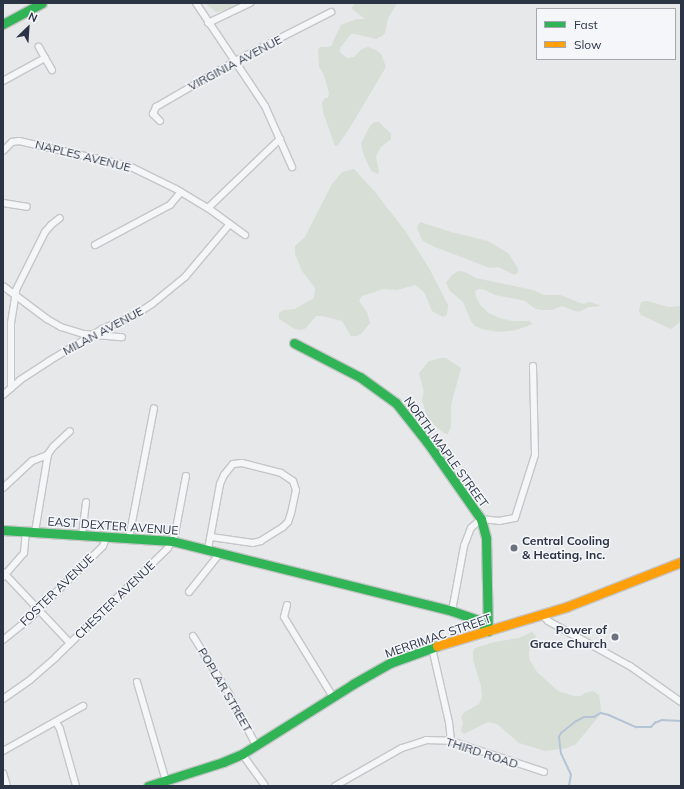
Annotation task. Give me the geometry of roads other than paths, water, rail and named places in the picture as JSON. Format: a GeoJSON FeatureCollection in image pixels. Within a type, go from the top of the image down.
{"type":"FeatureCollection","features":[{"type":"Feature","properties":{"kind":"street"},"geometry":{"type":"LineString","coordinates":[[3,24],[42,3]]}},
{"type":"Feature","properties":{"kind":"street"},"geometry":{"type":"LineString","coordinates":[[196,3],[265,106],[292,167]]}},
{"type":"Feature","properties":{"kind":"street"},"geometry":{"type":"LineString","coordinates":[[208,23],[250,3]]}},
{"type":"Feature","properties":{"kind":"street","name":"VIRGINIA AVENUE"},"geometry":{"type":"LineString","coordinates":[[160,121],[153,114],[156,107],[235,61],[331,12]]}},
{"type":"Feature","properties":{"kind":"street"},"geometry":{"type":"LineString","coordinates":[[38,47],[52,70]]}},
{"type":"Feature","properties":{"kind":"street"},"geometry":{"type":"LineString","coordinates":[[3,81],[45,58]]}},
{"type":"Feature","properties":{"kind":"street"},"geometry":{"type":"LineString","coordinates":[[208,208],[280,140]]}},
{"type":"Feature","properties":{"kind":"street","name":"NAPLES AVENUE"},"geometry":{"type":"LineString","coordinates":[[3,152],[12,142],[19,141],[122,164],[140,170],[208,208],[229,225],[245,235]]}},
{"type":"Feature","properties":{"kind":"street"},"geometry":{"type":"LineString","coordinates":[[95,245],[170,206],[181,192]]}},
{"type":"Feature","properties":{"kind":"street"},"geometry":{"type":"LineString","coordinates":[[3,203],[27,208]]}},
{"type":"Feature","properties":{"kind":"street"},"geometry":{"type":"LineString","coordinates":[[11,388],[11,323],[15,295],[42,237],[49,226],[60,218]]}},
{"type":"Feature","properties":{"kind":"street","name":"MILAN AVENUE"},"geometry":{"type":"LineString","coordinates":[[3,395],[36,369],[93,335],[135,315],[176,286],[229,225]]}},
{"type":"Feature","properties":{"kind":"street"},"geometry":{"type":"LineString","coordinates":[[3,286],[56,325],[76,332],[122,337]]}},
{"type":"Feature","properties":{"kind":"street","name":"NORTH MAPLE STREET"},"geometry":{"type":"LineString","coordinates":[[294,343],[360,377],[396,403],[427,442],[481,519],[486,542],[488,631]]}},
{"type":"Feature","properties":{"kind":"street"},"geometry":{"type":"LineString","coordinates":[[488,631],[478,620],[452,611],[466,537],[474,524],[481,519],[499,521],[515,518],[535,455],[533,366]]}},
{"type":"Feature","properties":{"kind":"street"},"geometry":{"type":"LineString","coordinates":[[129,538],[154,408]]}},
{"type":"Feature","properties":{"kind":"street"},"geometry":{"type":"LineString","coordinates":[[70,431],[53,447],[48,456],[31,532],[24,553],[4,574],[70,643]]}},
{"type":"Feature","properties":{"kind":"street"},"geometry":{"type":"LineString","coordinates":[[3,488],[32,461],[48,456]]}},
{"type":"Feature","properties":{"kind":"street"},"geometry":{"type":"LineString","coordinates":[[208,549],[220,484],[224,475],[233,464],[242,463],[281,473],[293,481],[296,490],[291,513],[288,522],[283,527],[261,541],[253,543],[211,537]]}},
{"type":"Feature","properties":{"kind":"street","name":"CHESTER AVENUE"},"geometry":{"type":"LineString","coordinates":[[3,699],[30,680],[167,550],[172,540],[186,476]]}},
{"type":"Feature","properties":{"kind":"street"},"geometry":{"type":"LineString","coordinates":[[82,535],[86,502]]}},
{"type":"Feature","properties":{"kind":"street","name":"EAST DEXTER AVENUE"},"geometry":{"type":"LineString","coordinates":[[3,530],[172,540],[452,611]]}},
{"type":"Feature","properties":{"kind":"street","name":"FOSTER AVENUE"},"geometry":{"type":"LineString","coordinates":[[3,640],[17,630],[103,546],[107,536]]}},
{"type":"Feature","properties":{"kind":"street"},"geometry":{"type":"LineString","coordinates":[[189,592],[221,552]]}},
{"type":"Feature","properties":{"kind":"street","name":"MERRIMAC STREET"},"geometry":{"type":"LineString","coordinates":[[148,786],[223,762],[242,754],[390,663],[432,648],[593,598],[681,562]]}},
{"type":"Feature","properties":{"kind":"street"},"geometry":{"type":"LineString","coordinates":[[287,605],[284,617],[333,697]]}},
{"type":"Feature","properties":{"kind":"street"},"geometry":{"type":"LineString","coordinates":[[542,615],[548,621],[630,666],[681,702]]}},
{"type":"Feature","properties":{"kind":"street","name":"POPLAR STREET"},"geometry":{"type":"LineString","coordinates":[[193,636],[228,692],[256,745]]}},
{"type":"Feature","properties":{"kind":"street"},"geometry":{"type":"LineString","coordinates":[[432,648],[448,715],[450,741]]}},
{"type":"Feature","properties":{"kind":"street"},"geometry":{"type":"LineString","coordinates":[[137,682],[166,781]]}},
{"type":"Feature","properties":{"kind":"street"},"geometry":{"type":"LineString","coordinates":[[3,751],[83,706]]}},
{"type":"Feature","properties":{"kind":"street"},"geometry":{"type":"LineString","coordinates":[[56,722],[60,729],[76,786]]}},
{"type":"Feature","properties":{"kind":"street","name":"THIRD ROAD"},"geometry":{"type":"LineString","coordinates":[[335,786],[412,743],[426,740],[450,741],[544,772]]}},
{"type":"Feature","properties":{"kind":"street"},"geometry":{"type":"LineString","coordinates":[[242,754],[265,786]]}},
{"type":"Feature","properties":{"kind":"street"},"geometry":{"type":"LineString","coordinates":[[3,773],[7,786]]}},
{"type":"Feature","properties":{"kind":"waterway"},"geometry":{"type":"LineString","coordinates":[[569,786],[571,775],[561,754],[559,737],[561,733],[575,722],[584,717],[594,717],[601,713],[636,727],[651,727],[655,723],[662,720],[681,721]]}},
{"type":"Feature","properties":{"kind":"place","name":"Central Cooling & Heating, Inc."},"geometry":{"type":"Point","coordinates":[514,548]}},
{"type":"Feature","properties":{"kind":"place","name":"Power of Grace Church"},"geometry":{"type":"Point","coordinates":[615,637]}}]}
